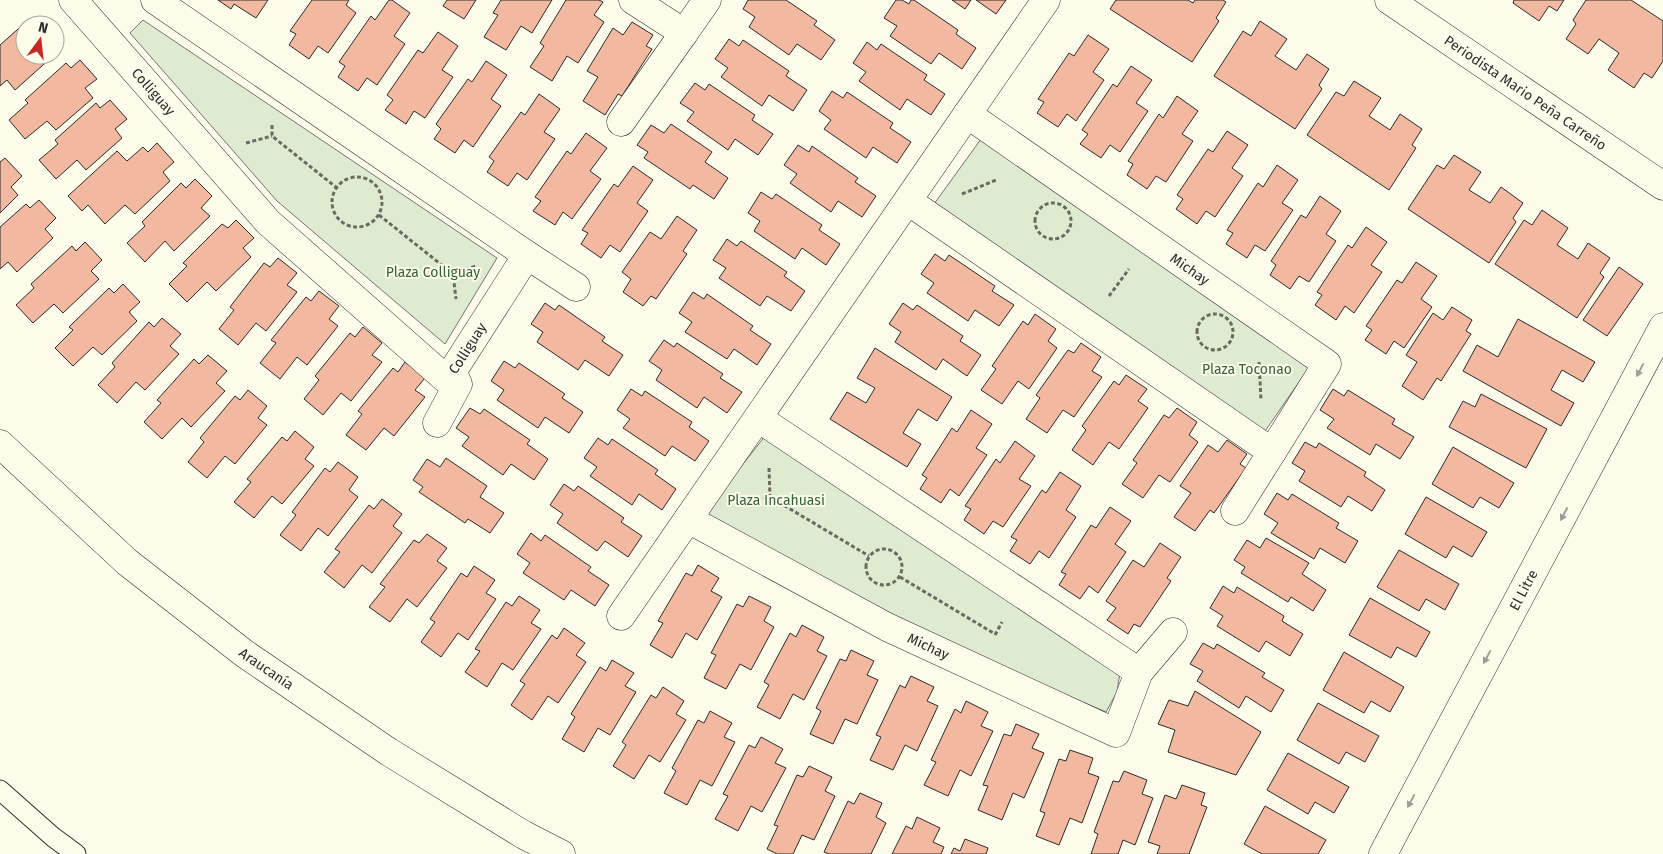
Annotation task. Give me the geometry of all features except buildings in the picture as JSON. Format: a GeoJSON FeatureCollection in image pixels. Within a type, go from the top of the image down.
{"type":"FeatureCollection","features":[{"type":"Feature","properties":{"kind":"street"},"geometry":{"type":"LineString","coordinates":[[155,0],[576,287]]}},
{"type":"Feature","properties":{"kind":"street"},"geometry":{"type":"LineString","coordinates":[[634,0],[684,33]]}},
{"type":"Feature","properties":{"kind":"street"},"geometry":{"type":"LineString","coordinates":[[621,122],[707,0]]}},
{"type":"Feature","properties":{"kind":"street"},"geometry":{"type":"LineString","coordinates":[[621,616],[688,519],[762,420],[908,201],[1046,0]]}},
{"type":"Feature","properties":{"kind":"street","name":"Periodista Mario Peña Carreño"},"geometry":{"type":"LineString","coordinates":[[1389,0],[1663,186]]}},
{"type":"Feature","properties":{"kind":"street","name":"Colliguay"},"geometry":{"type":"LineString","coordinates":[[80,3],[268,222],[447,380],[527,255]]}},
{"type":"Feature","properties":{"kind":"street","name":"Michay"},"geometry":{"type":"LineString","coordinates":[[967,114],[1327,364],[1235,511]]}},
{"type":"Feature","properties":{"kind":"street"},"geometry":{"type":"LineString","coordinates":[[908,201],[1272,452]]}},
{"type":"Feature","properties":{"kind":"street","name":"El Litre"},"geometry":{"type":"LineString","coordinates":[[1383,854],[1663,327]]}},
{"type":"Feature","properties":{"kind":"street"},"geometry":{"type":"LineString","coordinates":[[437,423],[458,384],[452,371]]}},
{"type":"Feature","properties":{"kind":"street"},"geometry":{"type":"LineString","coordinates":[[762,420],[1139,672]]}},
{"type":"Feature","properties":{"kind":"street","name":"Araucanía"},"geometry":{"type":"LineString","coordinates":[[0,444],[127,562],[245,654],[389,752],[524,835],[560,854]]}},
{"type":"Feature","properties":{"kind":"street","name":"Michay"},"geometry":{"type":"LineString","coordinates":[[688,519],[887,627],[1116,733],[1139,672],[1173,632]]}},
{"type":"Feature","properties":{"kind":"lane"},"geometry":{"type":"LineString","coordinates":[[0,790],[53,837],[76,854]]}},
{"type":"Feature","properties":{"kind":"path"},"geometry":{"type":"LineString","coordinates":[[272,136],[337,188]]}},
{"type":"Feature","properties":{"kind":"path"},"geometry":{"type":"LineString","coordinates":[[351,178],[359,178],[374,184],[382,199],[379,215],[367,226],[351,226],[344,223],[338,218],[334,210],[334,194],[337,188],[351,178]]}},
{"type":"Feature","properties":{"kind":"path"},"geometry":{"type":"LineString","coordinates":[[1055,203],[1066,209],[1070,214],[1072,226],[1065,236],[1060,238],[1048,239],[1042,237],[1039,233],[1036,227],[1036,216],[1043,206],[1055,203]]}},
{"type":"Feature","properties":{"kind":"path"},"geometry":{"type":"LineString","coordinates":[[379,215],[453,274]]}},
{"type":"Feature","properties":{"kind":"path"},"geometry":{"type":"LineString","coordinates":[[1088,325],[1150,240]]}},
{"type":"Feature","properties":{"kind":"path"},"geometry":{"type":"LineString","coordinates":[[762,420],[770,497],[870,556]]}},
{"type":"Feature","properties":{"kind":"path"},"geometry":{"type":"LineString","coordinates":[[886,549],[898,554],[902,566],[900,577],[890,585],[885,586],[874,582],[867,573],[866,567],[870,556],[886,549]]}},
{"type":"Feature","properties":{"kind":"path"},"geometry":{"type":"LineString","coordinates":[[900,577],[995,634]]}},
{"type":"Feature","properties":{"kind":"path"},"geometry":{"type":"LineString","coordinates":[[977,669],[1018,591]]}},
{"type":"Feature","properties":{"kind":"green space","name":"Plaza Colliguay"},"geometry":{"type":"Polygon","coordinates":[[[143,20],[497,258],[445,344],[277,201],[130,33],[143,20]]]}},
{"type":"Feature","properties":{"kind":"green space","name":"Plaza Toconao"},"geometry":{"type":"Polygon","coordinates":[[[984,135],[1313,362],[1263,434],[934,204],[984,135]]]}},
{"type":"Feature","properties":{"kind":"green space","name":"Plaza Incahuasi"},"geometry":{"type":"Polygon","coordinates":[[[765,436],[1120,672],[1117,692],[1106,712],[908,627],[704,514],[765,436]]]}}]}
